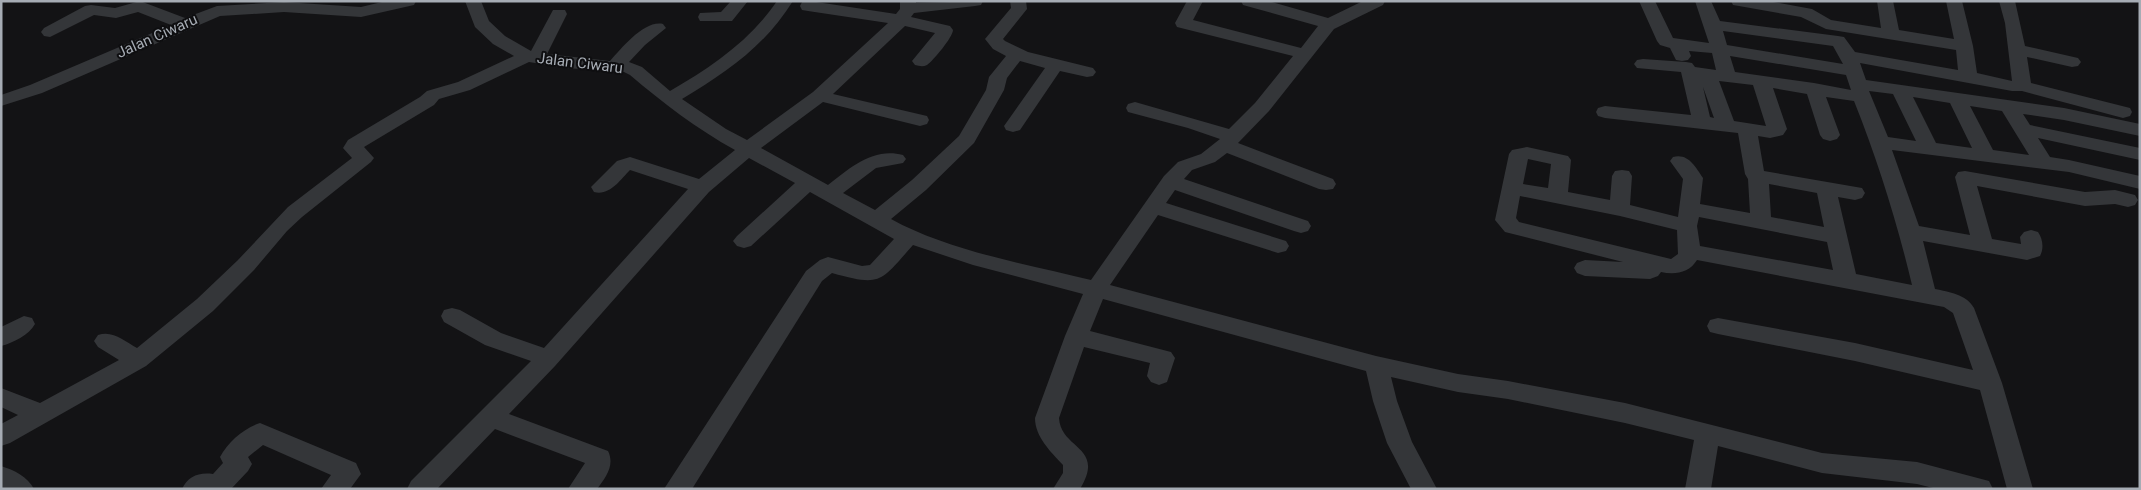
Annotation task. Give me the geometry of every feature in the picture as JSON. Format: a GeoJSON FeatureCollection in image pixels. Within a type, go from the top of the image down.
{"type":"FeatureCollection","features":[{"type":"Feature","properties":{"kind":"street","name":"Jalan Ciwaru"},"geometry":{"type":"LineString","coordinates":[[1,101],[36,89],[210,13],[225,10],[284,7],[361,12],[408,1]]}},
{"type":"Feature","properties":{"kind":"street","name":"Jalan Ciwaru"},"geometry":{"type":"LineString","coordinates":[[473,1],[481,23],[500,40],[532,57],[574,64],[627,67],[636,71],[669,99],[719,132],[911,238],[992,263],[1376,364],[1458,383],[1508,390],[1625,413],[1707,435],[1822,462],[1917,473],[1980,489]]}},
{"type":"Feature","properties":{"kind":"street"},"geometry":{"type":"LineString","coordinates":[[706,17],[726,17],[740,1]]}},
{"type":"Feature","properties":{"kind":"street"},"geometry":{"type":"LineString","coordinates":[[669,99],[713,74],[742,51],[775,18],[785,1]]}},
{"type":"Feature","properties":{"kind":"street"},"geometry":{"type":"LineString","coordinates":[[808,6],[906,10],[975,1]]}},
{"type":"Feature","properties":{"kind":"street"},"geometry":{"type":"LineString","coordinates":[[1018,1],[1019,9],[994,39],[999,46],[1016,54],[1087,72]]}},
{"type":"Feature","properties":{"kind":"street"},"geometry":{"type":"LineString","coordinates":[[1195,1],[1183,23],[1305,54]]}},
{"type":"Feature","properties":{"kind":"street"},"geometry":{"type":"LineString","coordinates":[[1249,1],[1331,24]]}},
{"type":"Feature","properties":{"kind":"street"},"geometry":{"type":"LineString","coordinates":[[1066,489],[1076,474],[1075,461],[1046,425],[1047,418],[1076,336],[1096,289],[1171,181],[1185,166],[1208,158],[1229,141],[1262,107],[1331,24],[1377,1]]}},
{"type":"Feature","properties":{"kind":"street"},"geometry":{"type":"LineString","coordinates":[[1647,1],[1666,41],[1678,45],[1721,48],[1855,77],[1900,89],[2064,114],[2140,130]]}},
{"type":"Feature","properties":{"kind":"street"},"geometry":{"type":"LineString","coordinates":[[1703,1],[1721,48],[1728,76]]}},
{"type":"Feature","properties":{"kind":"street"},"geometry":{"type":"LineString","coordinates":[[1740,1],[1771,4],[1810,14],[1826,24],[1891,31]]}},
{"type":"Feature","properties":{"kind":"street"},"geometry":{"type":"LineString","coordinates":[[1954,1],[1964,46],[1968,77]]}},
{"type":"Feature","properties":{"kind":"street"},"geometry":{"type":"LineString","coordinates":[[2007,1],[2022,86]]}},
{"type":"Feature","properties":{"kind":"street"},"geometry":{"type":"LineString","coordinates":[[1880,2],[1891,31]]}},
{"type":"Feature","properties":{"kind":"street"},"geometry":{"type":"LineString","coordinates":[[50,32],[90,10],[116,13],[139,6],[184,24]]}},
{"type":"Feature","properties":{"kind":"street"},"geometry":{"type":"LineString","coordinates":[[906,10],[944,30],[944,35],[922,61]]}},
{"type":"Feature","properties":{"kind":"street"},"geometry":{"type":"LineString","coordinates":[[420,489],[547,360],[702,188],[748,149],[820,96],[906,10]]}},
{"type":"Feature","properties":{"kind":"street"},"geometry":{"type":"LineString","coordinates":[[1,436],[138,360],[205,305],[246,265],[280,226],[295,212],[364,158],[353,148],[355,144],[427,101],[431,96],[464,86],[532,57],[559,14]]}},
{"type":"Feature","properties":{"kind":"street"},"geometry":{"type":"LineString","coordinates":[[1821,15],[1964,46]]}},
{"type":"Feature","properties":{"kind":"street"},"geometry":{"type":"LineString","coordinates":[[1713,25],[1834,40],[1841,43],[1880,142],[1910,232],[1925,295]]}},
{"type":"Feature","properties":{"kind":"street"},"geometry":{"type":"LineString","coordinates":[[616,66],[639,41],[657,28]]}},
{"type":"Feature","properties":{"kind":"street"},"geometry":{"type":"LineString","coordinates":[[1678,45],[1726,125]]}},
{"type":"Feature","properties":{"kind":"street"},"geometry":{"type":"LineString","coordinates":[[2017,50],[2072,62]]}},
{"type":"Feature","properties":{"kind":"street"},"geometry":{"type":"LineString","coordinates":[[877,219],[919,185],[966,138],[995,90],[998,77],[1016,54]]}},
{"type":"Feature","properties":{"kind":"street"},"geometry":{"type":"LineString","coordinates":[[1013,126],[1026,106],[1043,86],[1056,64]]}},
{"type":"Feature","properties":{"kind":"street"},"geometry":{"type":"LineString","coordinates":[[1643,64],[1814,88],[1855,77],[1968,77],[2012,86],[2022,86],[2140,116]]}},
{"type":"Feature","properties":{"kind":"street"},"geometry":{"type":"LineString","coordinates":[[1694,71],[1702,122]]}},
{"type":"Feature","properties":{"kind":"street"},"geometry":{"type":"LineString","coordinates":[[1604,112],[1702,122],[1770,132],[1776,131],[1761,81]]}},
{"type":"Feature","properties":{"kind":"street"},"geometry":{"type":"LineString","coordinates":[[1814,88],[1830,135]]}},
{"type":"Feature","properties":{"kind":"street"},"geometry":{"type":"LineString","coordinates":[[1900,89],[1929,148]]}},
{"type":"Feature","properties":{"kind":"street"},"geometry":{"type":"LineString","coordinates":[[820,96],[920,120]]}},
{"type":"Feature","properties":{"kind":"street"},"geometry":{"type":"LineString","coordinates":[[1958,98],[1986,156]]}},
{"type":"Feature","properties":{"kind":"street"},"geometry":{"type":"LineString","coordinates":[[2009,107],[2044,163]]}},
{"type":"Feature","properties":{"kind":"street"},"geometry":{"type":"LineString","coordinates":[[1135,108],[1195,124],[1326,184]]}},
{"type":"Feature","properties":{"kind":"street"},"geometry":{"type":"LineString","coordinates":[[2021,129],[2140,154]]}},
{"type":"Feature","properties":{"kind":"street"},"geometry":{"type":"LineString","coordinates":[[1748,131],[1755,174],[1758,176],[1761,222]]}},
{"type":"Feature","properties":{"kind":"street"},"geometry":{"type":"LineString","coordinates":[[1880,142],[2096,171],[2140,183]]}},
{"type":"Feature","properties":{"kind":"street"},"geometry":{"type":"LineString","coordinates":[[1953,152],[1965,177],[1983,244]]}},
{"type":"Feature","properties":{"kind":"street"},"geometry":{"type":"LineString","coordinates":[[1557,196],[1562,162],[1523,153],[1517,157],[1505,220],[1512,228],[1672,267]]}},
{"type":"Feature","properties":{"kind":"street"},"geometry":{"type":"LineString","coordinates":[[830,193],[870,163],[896,159]]}},
{"type":"Feature","properties":{"kind":"street"},"geometry":{"type":"LineString","coordinates":[[1585,268],[1651,271],[1683,264],[1688,258],[1690,251],[1688,217],[1692,178],[1680,161]]}},
{"type":"Feature","properties":{"kind":"street"},"geometry":{"type":"LineString","coordinates":[[601,187],[624,165],[630,163],[702,188]]}},
{"type":"Feature","properties":{"kind":"street"},"geometry":{"type":"LineString","coordinates":[[1620,209],[1622,176]]}},
{"type":"Feature","properties":{"kind":"street"},"geometry":{"type":"LineString","coordinates":[[1758,176],[1855,193]]}},
{"type":"Feature","properties":{"kind":"street"},"geometry":{"type":"LineString","coordinates":[[1965,177],[2085,198],[2115,197],[2128,200]]}},
{"type":"Feature","properties":{"kind":"street"},"geometry":{"type":"LineString","coordinates":[[1171,181],[1300,226]]}},
{"type":"Feature","properties":{"kind":"street"},"geometry":{"type":"LineString","coordinates":[[744,241],[808,182]]}},
{"type":"Feature","properties":{"kind":"street"},"geometry":{"type":"LineString","coordinates":[[1512,188],[1620,209],[1688,217],[1761,222],[1837,237]]}},
{"type":"Feature","properties":{"kind":"street"},"geometry":{"type":"LineString","coordinates":[[1826,188],[1846,280]]}},
{"type":"Feature","properties":{"kind":"street"},"geometry":{"type":"LineString","coordinates":[[1154,206],[1278,246]]}},
{"type":"Feature","properties":{"kind":"street"},"geometry":{"type":"LineString","coordinates":[[1910,232],[2028,253],[2032,251],[2031,237]]}},
{"type":"Feature","properties":{"kind":"street"},"geometry":{"type":"LineString","coordinates":[[889,272],[911,238]]}},
{"type":"Feature","properties":{"kind":"street"},"geometry":{"type":"LineString","coordinates":[[677,489],[702,453],[814,276],[828,265],[862,274],[876,272],[911,238]]}},
{"type":"Feature","properties":{"kind":"street"},"geometry":{"type":"LineString","coordinates":[[1690,251],[1925,295],[1956,303],[1963,308],[1990,383],[2020,489]]}},
{"type":"Feature","properties":{"kind":"street"},"geometry":{"type":"LineString","coordinates":[[452,316],[493,340],[539,355],[547,360]]}},
{"type":"Feature","properties":{"kind":"street"},"geometry":{"type":"LineString","coordinates":[[1,338],[24,324]]}},
{"type":"Feature","properties":{"kind":"street"},"geometry":{"type":"LineString","coordinates":[[1718,326],[1855,352],[1990,383]]}},
{"type":"Feature","properties":{"kind":"street"},"geometry":{"type":"LineString","coordinates":[[1076,336],[1163,358],[1158,376]]}},
{"type":"Feature","properties":{"kind":"street"},"geometry":{"type":"LineString","coordinates":[[106,341],[138,360]]}},
{"type":"Feature","properties":{"kind":"street"},"geometry":{"type":"LineString","coordinates":[[1376,364],[1385,401],[1400,444],[1424,489]]}},
{"type":"Feature","properties":{"kind":"street"},"geometry":{"type":"LineString","coordinates":[[1,397],[41,414]]}},
{"type":"Feature","properties":{"kind":"street"},"geometry":{"type":"LineString","coordinates":[[490,417],[598,458],[596,472],[581,489]]}},
{"type":"Feature","properties":{"kind":"street"},"geometry":{"type":"LineString","coordinates":[[195,489],[204,483],[216,485],[221,483],[239,464],[233,457],[235,454],[260,433],[347,470],[348,474],[334,489]]}},
{"type":"Feature","properties":{"kind":"street"},"geometry":{"type":"LineString","coordinates":[[1698,489],[1707,435]]}},
{"type":"Feature","properties":{"kind":"street"},"geometry":{"type":"LineString","coordinates":[[1,476],[21,489]]}}]}
